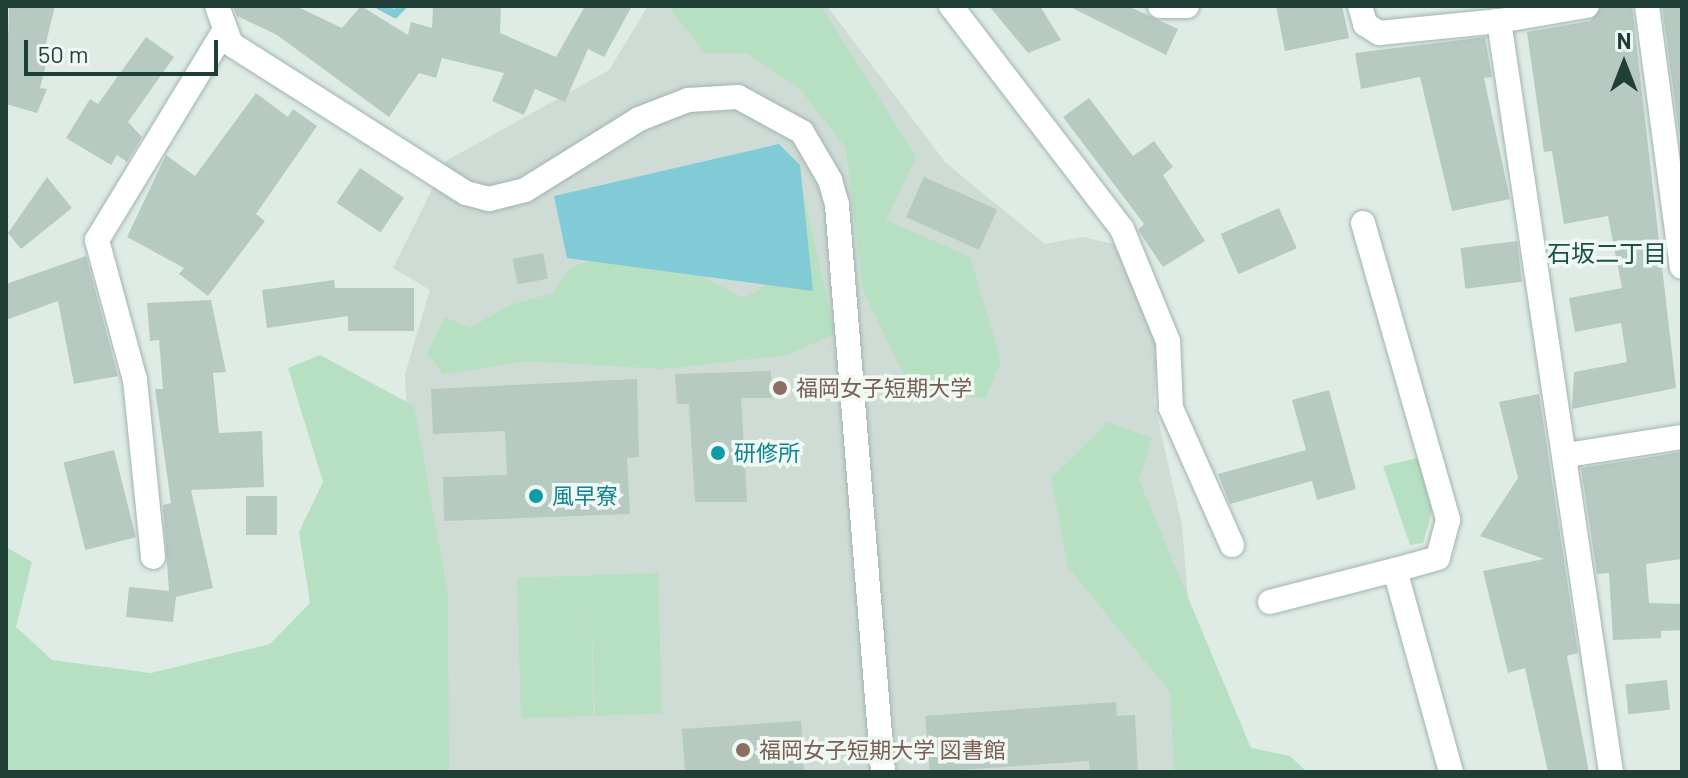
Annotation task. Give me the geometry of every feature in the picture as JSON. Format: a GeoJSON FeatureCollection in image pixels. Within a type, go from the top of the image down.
{"type":"FeatureCollection","features":[{"type":"Feature","properties":{"kind":"street"},"geometry":{"type":"LineString","coordinates":[[217,6],[231,44],[466,193],[489,199],[525,190],[639,119],[688,100],[738,97],[802,132],[830,180],[837,205],[883,772]]}},
{"type":"Feature","properties":{"kind":"street"},"geometry":{"type":"LineString","coordinates":[[951,6],[1122,229],[1168,341],[1171,408],[1232,545]]}},
{"type":"Feature","properties":{"kind":"street"},"geometry":{"type":"LineString","coordinates":[[1160,6],[1187,6]]}},
{"type":"Feature","properties":{"kind":"street"},"geometry":{"type":"LineString","coordinates":[[1360,6],[1370,30],[1388,34],[1499,21],[1587,6]]}},
{"type":"Feature","properties":{"kind":"street"},"geometry":{"type":"LineString","coordinates":[[1647,6],[1682,267]]}},
{"type":"Feature","properties":{"kind":"street"},"geometry":{"type":"LineString","coordinates":[[1499,21],[1567,455],[1611,772]]}},
{"type":"Feature","properties":{"kind":"street"},"geometry":{"type":"LineString","coordinates":[[153,557],[135,380],[97,240],[224,31]]}},
{"type":"Feature","properties":{"kind":"street"},"geometry":{"type":"LineString","coordinates":[[1270,602],[1438,558],[1448,520],[1363,223]]}},
{"type":"Feature","properties":{"kind":"street"},"geometry":{"type":"LineString","coordinates":[[1567,455],[1682,437]]}},
{"type":"Feature","properties":{"kind":"street"},"geometry":{"type":"LineString","coordinates":[[1395,570],[1451,772]]}},
{"type":"Feature","properties":{"kind":"shaded area","name":"福岡女子短期大学"},"geometry":{"type":"Polygon","coordinates":[[[648,6],[827,6],[946,163],[1045,244],[1083,237],[1114,244],[1157,346],[1154,402],[1182,525],[1202,772],[420,772],[405,374],[430,290],[393,268],[446,161],[609,70],[648,6]]]}},
{"type":"Feature","properties":{"kind":"green space"},"geometry":{"type":"Polygon","coordinates":[[[668,6],[821,6],[916,157],[886,220],[970,257],[1001,361],[986,398],[912,392],[863,290],[846,148],[799,88],[746,53],[705,53],[668,6]]]}},
{"type":"Feature","properties":{"kind":"green space"},"geometry":{"type":"Polygon","coordinates":[[[758,165],[804,196],[835,334],[787,355],[663,369],[528,361],[443,374],[427,353],[445,317],[470,328],[510,305],[553,293],[570,268],[606,254],[668,259],[744,298],[790,272],[758,165]]]}},
{"type":"Feature","properties":{"kind":"green space"},"geometry":{"type":"Polygon","coordinates":[[[320,355],[414,406],[448,594],[449,772],[6,772],[6,547],[32,562],[16,627],[52,660],[151,673],[270,644],[310,603],[299,532],[323,482],[288,368],[320,355]]]}},
{"type":"Feature","properties":{"kind":"green space"},"geometry":{"type":"Polygon","coordinates":[[[1108,422],[1152,438],[1139,480],[1251,748],[1290,756],[1307,772],[1174,772],[1170,692],[1068,567],[1051,478],[1108,422]]]}},
{"type":"Feature","properties":{"kind":"green space"},"geometry":{"type":"Polygon","coordinates":[[[1418,458],[1432,511],[1423,543],[1410,545],[1383,466],[1418,458]]]}},
{"type":"Feature","properties":{"kind":"green space"},"geometry":{"type":"Polygon","coordinates":[[[658,573],[662,713],[595,716],[591,594],[593,716],[521,718],[517,578],[658,573]]]}},
{"type":"Feature","properties":{"kind":"water"},"geometry":{"type":"Polygon","coordinates":[[[779,144],[800,165],[813,291],[567,258],[554,196],[779,144]]]}},
{"type":"Feature","properties":{"kind":"building"},"geometry":{"type":"Polygon","coordinates":[[[9,6],[55,6],[43,55],[48,57],[40,88],[47,89],[37,113],[6,104],[9,6]]]}},
{"type":"Feature","properties":{"kind":"building"},"geometry":{"type":"Polygon","coordinates":[[[233,6],[296,6],[342,28],[361,6],[408,35],[411,22],[432,28],[433,6],[501,6],[500,33],[556,57],[585,6],[632,6],[604,57],[588,49],[565,102],[535,89],[524,115],[492,101],[504,73],[442,58],[436,78],[419,73],[389,117],[277,35],[237,16],[233,6]]]}},
{"type":"Feature","properties":{"kind":"building"},"geometry":{"type":"Polygon","coordinates":[[[989,6],[1040,6],[1061,40],[1028,53],[989,6]]]}},
{"type":"Feature","properties":{"kind":"building"},"geometry":{"type":"Polygon","coordinates":[[[1068,6],[1128,6],[1178,29],[1166,55],[1068,6]]]}},
{"type":"Feature","properties":{"kind":"building"},"geometry":{"type":"Polygon","coordinates":[[[1276,6],[1342,6],[1349,38],[1285,51],[1276,6]]]}},
{"type":"Feature","properties":{"kind":"building"},"geometry":{"type":"Polygon","coordinates":[[[1632,6],[1676,388],[1572,409],[1574,372],[1627,362],[1621,323],[1575,332],[1569,298],[1622,288],[1608,216],[1564,224],[1552,151],[1544,152],[1527,32],[1590,21],[1601,8],[1632,6]]]}},
{"type":"Feature","properties":{"kind":"building"},"geometry":{"type":"Polygon","coordinates":[[[1662,6],[1682,6],[1682,154],[1662,6]]]}},
{"type":"Feature","properties":{"kind":"building"},"geometry":{"type":"Polygon","coordinates":[[[146,37],[174,57],[128,122],[142,137],[127,162],[117,155],[111,165],[66,138],[90,99],[98,104],[146,37]]]}},
{"type":"Feature","properties":{"kind":"building"},"geometry":{"type":"Polygon","coordinates":[[[1485,37],[1492,77],[1484,78],[1510,199],[1452,211],[1420,77],[1361,89],[1355,53],[1485,37]]]}},
{"type":"Feature","properties":{"kind":"building"},"geometry":{"type":"Polygon","coordinates":[[[256,93],[288,117],[293,109],[317,126],[256,214],[265,221],[208,296],[179,274],[184,268],[127,237],[166,155],[195,176],[256,93]]]}},
{"type":"Feature","properties":{"kind":"building"},"geometry":{"type":"Polygon","coordinates":[[[1089,98],[1133,156],[1154,141],[1173,167],[1163,175],[1205,241],[1163,267],[1138,230],[1144,224],[1063,117],[1089,98]]]}},
{"type":"Feature","properties":{"kind":"building"},"geometry":{"type":"Polygon","coordinates":[[[360,168],[404,198],[380,232],[337,203],[360,168]]]}},
{"type":"Feature","properties":{"kind":"building"},"geometry":{"type":"Polygon","coordinates":[[[47,177],[72,208],[21,249],[8,233],[47,177]]]}},
{"type":"Feature","properties":{"kind":"building"},"geometry":{"type":"Polygon","coordinates":[[[924,177],[997,210],[979,250],[906,217],[924,177]]]}},
{"type":"Feature","properties":{"kind":"building"},"geometry":{"type":"Polygon","coordinates":[[[1279,208],[1297,248],[1238,274],[1221,234],[1279,208]]]}},
{"type":"Feature","properties":{"kind":"building"},"geometry":{"type":"Polygon","coordinates":[[[1517,241],[1522,282],[1465,289],[1460,248],[1517,241]]]}},
{"type":"Feature","properties":{"kind":"building"},"geometry":{"type":"Polygon","coordinates":[[[543,253],[548,279],[518,284],[513,259],[543,253]]]}},
{"type":"Feature","properties":{"kind":"building"},"geometry":{"type":"Polygon","coordinates":[[[86,256],[118,376],[74,384],[58,301],[6,320],[6,284],[86,256]]]}},
{"type":"Feature","properties":{"kind":"building"},"geometry":{"type":"Polygon","coordinates":[[[334,280],[335,288],[414,288],[414,331],[348,331],[348,316],[267,328],[262,290],[334,280]]]}},
{"type":"Feature","properties":{"kind":"building"},"geometry":{"type":"Polygon","coordinates":[[[211,300],[226,372],[213,373],[219,433],[262,431],[264,487],[191,490],[213,588],[176,597],[173,622],[126,617],[129,587],[169,591],[163,505],[171,503],[155,389],[163,389],[159,340],[150,341],[147,303],[211,300]]]}},
{"type":"Feature","properties":{"kind":"building","name":"研修所"},"geometry":{"type":"Polygon","coordinates":[[[771,371],[772,398],[741,398],[747,502],[695,502],[689,404],[677,404],[675,374],[771,371]]]}},
{"type":"Feature","properties":{"kind":"building"},"geometry":{"type":"Polygon","coordinates":[[[637,379],[639,457],[627,458],[630,514],[444,521],[443,477],[507,475],[505,431],[433,434],[431,389],[637,379]]]}},
{"type":"Feature","properties":{"kind":"building"},"geometry":{"type":"Polygon","coordinates":[[[1329,390],[1356,489],[1317,500],[1312,481],[1230,504],[1218,474],[1306,450],[1292,400],[1329,390]]]}},
{"type":"Feature","properties":{"kind":"building"},"geometry":{"type":"Polygon","coordinates":[[[1539,394],[1578,653],[1567,656],[1589,772],[1548,772],[1525,668],[1508,673],[1483,571],[1544,559],[1480,536],[1518,478],[1499,402],[1539,394]]]}},
{"type":"Feature","properties":{"kind":"building"},"geometry":{"type":"Polygon","coordinates":[[[114,450],[136,537],[85,550],[64,463],[114,450]]]}},
{"type":"Feature","properties":{"kind":"building"},"geometry":{"type":"Polygon","coordinates":[[[1682,452],[1682,559],[1646,564],[1649,603],[1682,604],[1682,630],[1661,631],[1661,638],[1613,640],[1609,573],[1597,574],[1581,468],[1682,452]]]}},
{"type":"Feature","properties":{"kind":"building"},"geometry":{"type":"Polygon","coordinates":[[[246,496],[277,496],[277,535],[246,535],[246,496]]]}},
{"type":"Feature","properties":{"kind":"building"},"geometry":{"type":"Polygon","coordinates":[[[1667,680],[1670,710],[1628,714],[1625,684],[1667,680]]]}},
{"type":"Feature","properties":{"kind":"building"},"geometry":{"type":"Polygon","coordinates":[[[1116,702],[1117,716],[1135,715],[1138,772],[1090,772],[1089,761],[930,772],[925,716],[1116,702]]]}},
{"type":"Feature","properties":{"kind":"building","name":"福岡女子短期大学 図書館"},"geometry":{"type":"Polygon","coordinates":[[[801,721],[804,772],[685,772],[682,729],[801,721]]]}},
{"type":"Feature","properties":{"kind":"waterway"},"geometry":{"type":"LineString","coordinates":[[380,6],[395,14],[403,6]]}},
{"type":"Feature","properties":{"kind":"place","name":"福岡女子短期大学"},"geometry":{"type":"Point","coordinates":[780,388]}},
{"type":"Feature","properties":{"kind":"place","name":"研修所"},"geometry":{"type":"Point","coordinates":[718,453]}},
{"type":"Feature","properties":{"kind":"place","name":"風早寮"},"geometry":{"type":"Point","coordinates":[536,496]}},
{"type":"Feature","properties":{"kind":"place","name":"福岡女子短期大学 図書館"},"geometry":{"type":"Point","coordinates":[743,750]}},
{"type":"Feature","properties":{"kind":"district","name":"石坂二丁目"},"geometry":{"type":"Point","coordinates":[1607,253]}}]}
